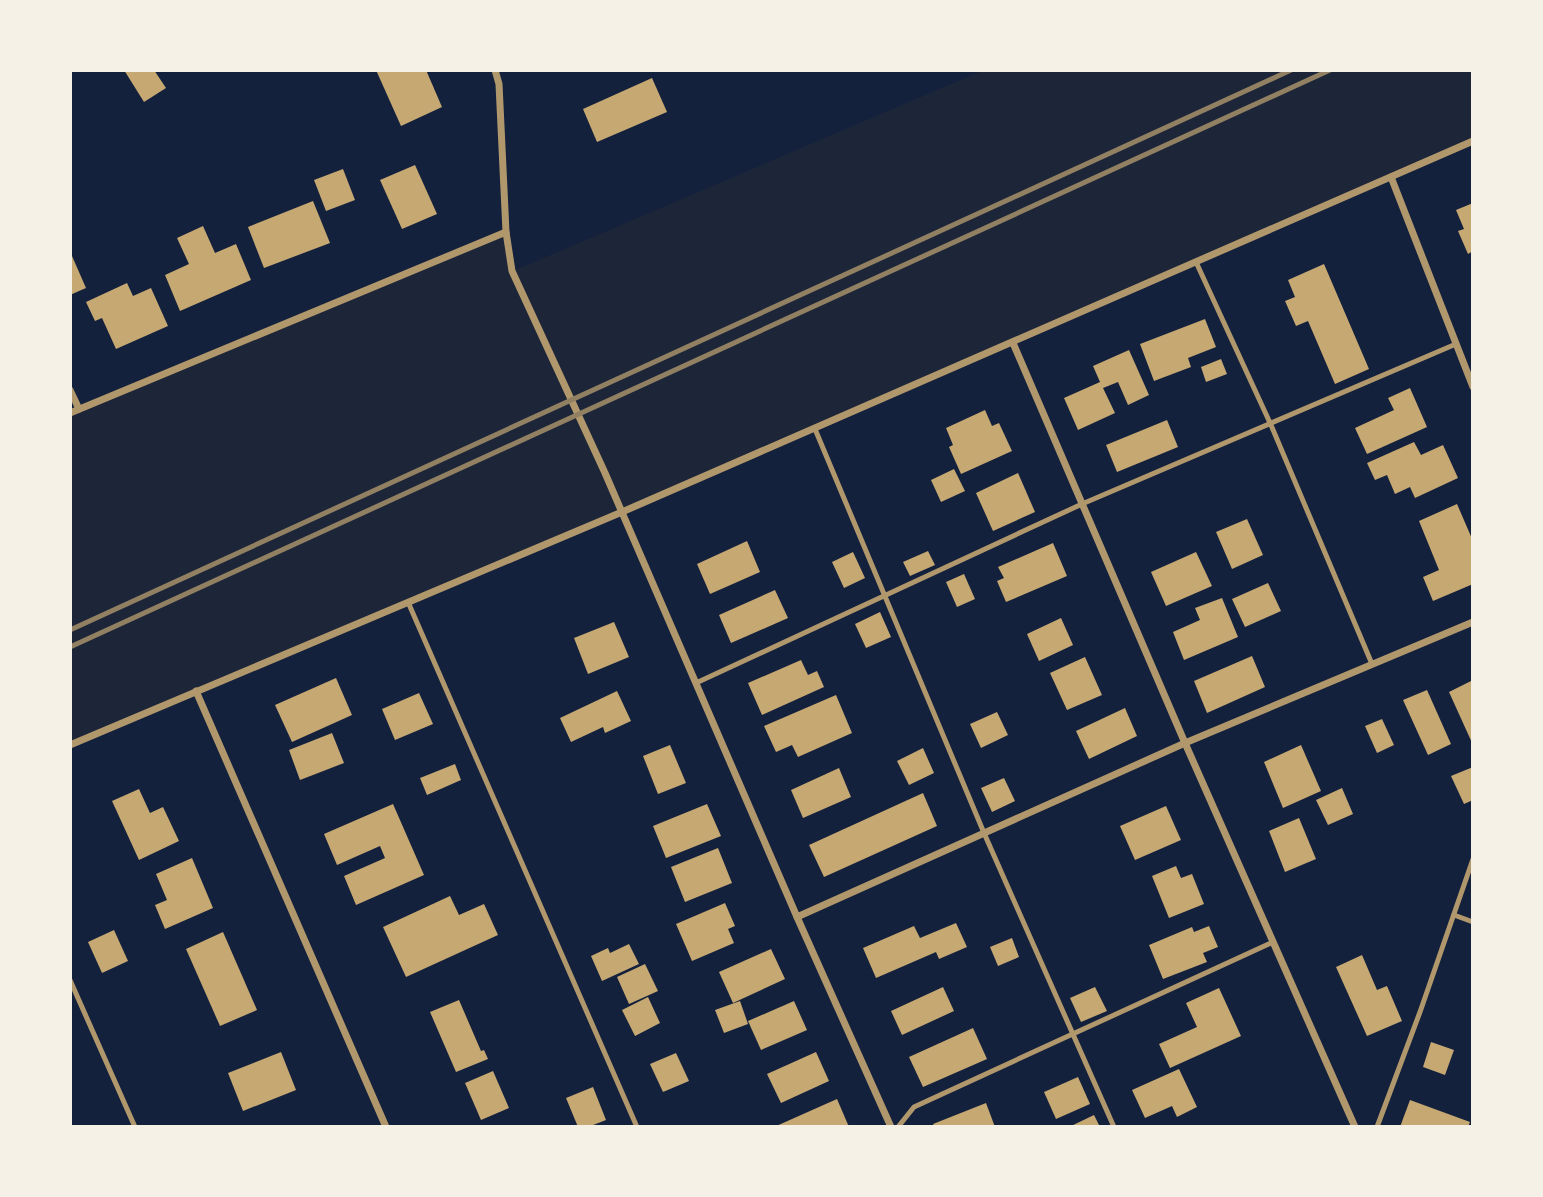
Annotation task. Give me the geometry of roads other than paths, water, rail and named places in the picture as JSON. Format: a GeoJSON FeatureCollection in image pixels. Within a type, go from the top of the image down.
{"type":"FeatureCollection","features":[{"type":"Feature","properties":{"kind":"street"},"geometry":{"type":"LineString","coordinates":[[495,70],[499,84],[506,232],[512,271],[606,473],[797,917],[891,1127]]}},
{"type":"Feature","properties":{"kind":"street"},"geometry":{"type":"LineString","coordinates":[[70,745],[815,429],[1473,141]]}},
{"type":"Feature","properties":{"kind":"street"},"geometry":{"type":"LineString","coordinates":[[1391,177],[1473,387]]}},
{"type":"Feature","properties":{"kind":"street"},"geometry":{"type":"LineString","coordinates":[[70,413],[506,232]]}},
{"type":"Feature","properties":{"kind":"street"},"geometry":{"type":"LineString","coordinates":[[1013,343],[1185,743],[1355,1127]]}},
{"type":"Feature","properties":{"kind":"street"},"geometry":{"type":"LineString","coordinates":[[70,390],[79,409]]}},
{"type":"Feature","properties":{"kind":"street"},"geometry":{"type":"LineString","coordinates":[[797,917],[1185,743],[1473,622]]}},
{"type":"Feature","properties":{"kind":"street"},"geometry":{"type":"LineString","coordinates":[[196,691],[386,1127]]}},
{"type":"Feature","properties":{"kind":"lane"},"geometry":{"type":"LineString","coordinates":[[1196,262],[1271,425],[1372,664]]}},
{"type":"Feature","properties":{"kind":"lane"},"geometry":{"type":"LineString","coordinates":[[696,683],[1082,504],[1456,344]]}},
{"type":"Feature","properties":{"kind":"lane"},"geometry":{"type":"LineString","coordinates":[[815,429],[984,833],[1114,1127]]}},
{"type":"Feature","properties":{"kind":"lane"},"geometry":{"type":"LineString","coordinates":[[408,602],[637,1127]]}},
{"type":"Feature","properties":{"kind":"lane"},"geometry":{"type":"LineString","coordinates":[[1377,1127],[1473,859]]}},
{"type":"Feature","properties":{"kind":"lane"},"geometry":{"type":"LineString","coordinates":[[1454,915],[1473,922]]}},
{"type":"Feature","properties":{"kind":"lane"},"geometry":{"type":"LineString","coordinates":[[898,1127],[914,1107],[1273,942]]}},
{"type":"Feature","properties":{"kind":"lane"},"geometry":{"type":"LineString","coordinates":[[70,980],[135,1127]]}},
{"type":"Feature","properties":{"kind":"railway"},"geometry":{"type":"LineString","coordinates":[[70,630],[1291,70]]}},
{"type":"Feature","properties":{"kind":"railway"},"geometry":{"type":"LineString","coordinates":[[70,647],[1330,70]]}}]}
